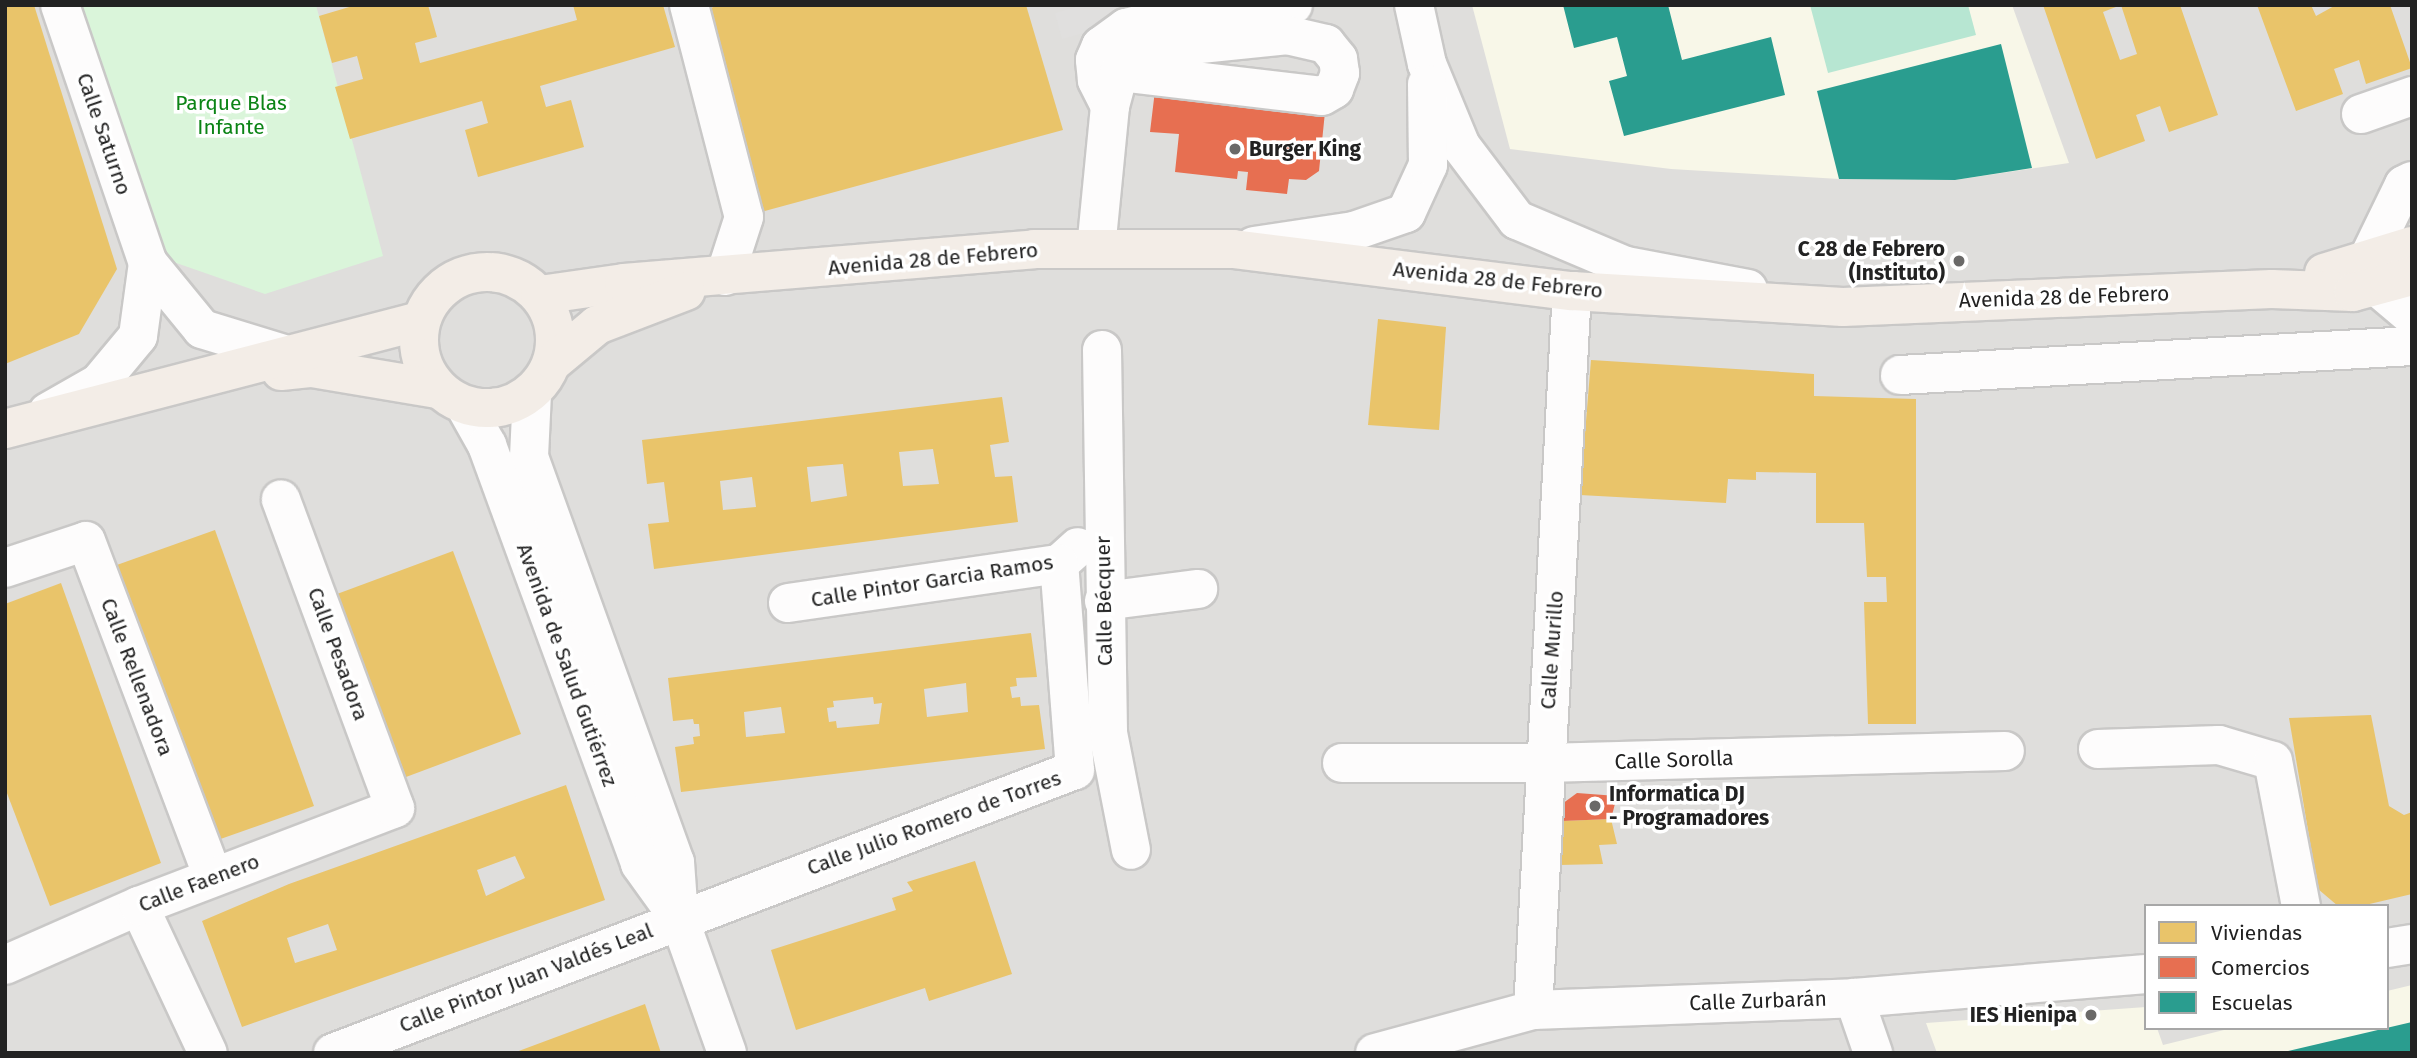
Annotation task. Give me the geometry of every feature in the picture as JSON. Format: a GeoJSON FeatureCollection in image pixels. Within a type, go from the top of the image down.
{"type":"FeatureCollection","features":[{"type":"Feature","properties":{"kind":"main road","name":"Avenida 28 de Febrero"},"geometry":{"type":"LineString","coordinates":[[540,295],[1034,249],[1233,249],[1572,291],[1843,307],[2272,289],[2353,292],[2372,272],[2412,246]]}},
{"type":"Feature","properties":{"kind":"main road"},"geometry":{"type":"LineString","coordinates":[[196,379],[312,368],[451,398],[500,408],[532,393],[554,361],[556,326],[540,295],[509,274],[472,272],[439,289],[419,321],[419,357],[451,398]]}},
{"type":"Feature","properties":{"kind":"main road","name":"Avenida 28 de Febrero"},"geometry":{"type":"LineString","coordinates":[[2372,272],[2412,275]]}},
{"type":"Feature","properties":{"kind":"main road","name":"Avenida 28 de Febrero"},"geometry":{"type":"LineString","coordinates":[[554,361],[597,325],[726,276]]}},
{"type":"Feature","properties":{"kind":"main road"},"geometry":{"type":"LineString","coordinates":[[21,424],[419,321]]}},
{"type":"Feature","properties":{"kind":"street","name":"Calle Saturno"},"geometry":{"type":"LineString","coordinates":[[60,5],[148,262]]}},
{"type":"Feature","properties":{"kind":"street"},"geometry":{"type":"LineString","coordinates":[[689,5],[744,217],[726,276]]}},
{"type":"Feature","properties":{"kind":"street"},"geometry":{"type":"LineString","coordinates":[[1121,76],[1097,80],[1095,60],[1101,46],[1126,28],[1212,5]]}},
{"type":"Feature","properties":{"kind":"street"},"geometry":{"type":"LineString","coordinates":[[1096,249],[1121,76],[1149,41],[1293,5]]}},
{"type":"Feature","properties":{"kind":"street"},"geometry":{"type":"LineString","coordinates":[[1414,5],[1427,64],[1461,146],[1517,220],[1626,266],[1843,307]]}},
{"type":"Feature","properties":{"kind":"street"},"geometry":{"type":"LineString","coordinates":[[1233,249],[1354,231],[1406,213],[1428,165],[1427,64]]}},
{"type":"Feature","properties":{"kind":"street"},"geometry":{"type":"LineString","coordinates":[[2361,114],[2412,96]]}},
{"type":"Feature","properties":{"kind":"street"},"geometry":{"type":"LineString","coordinates":[[2412,181],[2404,185],[2372,272],[2412,316]]}},
{"type":"Feature","properties":{"kind":"street"},"geometry":{"type":"LineString","coordinates":[[148,262],[202,329],[284,354]]}},
{"type":"Feature","properties":{"kind":"street"},"geometry":{"type":"LineString","coordinates":[[21,424],[99,383],[138,336],[148,262]]}},
{"type":"Feature","properties":{"kind":"street","name":"Calle Murillo"},"geometry":{"type":"LineString","coordinates":[[1533,1010],[1544,763],[1572,291]]}},
{"type":"Feature","properties":{"kind":"street"},"geometry":{"type":"LineString","coordinates":[[1900,374],[2412,346]]}},
{"type":"Feature","properties":{"kind":"street","name":"Calle Bécquer"},"geometry":{"type":"LineString","coordinates":[[1102,350],[1108,733],[1131,850]]}},
{"type":"Feature","properties":{"kind":"street","name":"Avenida de Salud Gutiérrez"},"geometry":{"type":"LineString","coordinates":[[532,393],[529,457],[675,862],[679,918],[727,1053]]}},
{"type":"Feature","properties":{"kind":"street","name":"Avenida de Salud Gutiérrez"},"geometry":{"type":"LineString","coordinates":[[451,398],[487,445],[640,864],[679,918]]}},
{"type":"Feature","properties":{"kind":"street","name":"Calle Pesadora"},"geometry":{"type":"LineString","coordinates":[[281,499],[395,808]]}},
{"type":"Feature","properties":{"kind":"street","name":"Calle Pintor Garcia Ramos"},"geometry":{"type":"LineString","coordinates":[[788,603],[1059,564],[1103,524]]}},
{"type":"Feature","properties":{"kind":"street","name":"Calle Rellenadora"},"geometry":{"type":"LineString","coordinates":[[13,565],[86,541],[213,877]]}},
{"type":"Feature","properties":{"kind":"street","name":"Calle Julio Romero de Torres"},"geometry":{"type":"LineString","coordinates":[[679,918],[1075,770],[1059,564]]}},
{"type":"Feature","properties":{"kind":"street"},"geometry":{"type":"LineString","coordinates":[[1104,601],[1198,589]]}},
{"type":"Feature","properties":{"kind":"street"},"geometry":{"type":"LineString","coordinates":[[2098,749],[2219,745],[2273,761],[2301,904]]}},
{"type":"Feature","properties":{"kind":"street","name":"Calle Sorolla"},"geometry":{"type":"LineString","coordinates":[[1342,763],[1544,763],[2005,751]]}},
{"type":"Feature","properties":{"kind":"street","name":"Calle Faenero"},"geometry":{"type":"LineString","coordinates":[[5,964],[139,906],[395,808]]}},
{"type":"Feature","properties":{"kind":"street"},"geometry":{"type":"LineString","coordinates":[[139,906],[208,1053]]}},
{"type":"Feature","properties":{"kind":"street","name":"Calle Pintor Juan Valdés Leal"},"geometry":{"type":"LineString","coordinates":[[333,1053],[679,918]]}},
{"type":"Feature","properties":{"kind":"street"},"geometry":{"type":"LineString","coordinates":[[2389,948],[2412,944]]}},
{"type":"Feature","properties":{"kind":"street","name":"Calle Zurbarán"},"geometry":{"type":"LineString","coordinates":[[1375,1053],[1533,1010],[1854,998],[2144,974]]}},
{"type":"Feature","properties":{"kind":"street"},"geometry":{"type":"LineString","coordinates":[[1854,998],[1873,1053]]}},
{"type":"Feature","properties":{"kind":"shaded area"},"geometry":{"type":"Polygon","coordinates":[[[5,5],[2412,5],[2412,1053],[5,1053],[5,5]]]}},
{"type":"Feature","properties":{"kind":"shaded area"},"geometry":{"type":"Polygon","coordinates":[[[1084,5],[1182,5],[1062,39],[1055,13],[1084,5]]]}},
{"type":"Feature","properties":{"kind":"shaded area"},"geometry":{"type":"Polygon","coordinates":[[[1472,5],[2012,5],[2069,163],[1955,180],[1839,179],[1671,169],[1510,149],[1472,5]]]}},
{"type":"Feature","properties":{"kind":"shaded area","name":"IES Hienipa"},"geometry":{"type":"Polygon","coordinates":[[[2412,985],[2412,1053],[1937,1053],[1926,1023],[2144,1007],[2144,1030],[2158,1030],[2163,1045],[2224,1030],[2389,1030],[2389,991],[2412,985]]]}},
{"type":"Feature","properties":{"kind":"green space","name":"Parque Blas Infante"},"geometry":{"type":"Polygon","coordinates":[[[81,5],[316,5],[383,256],[265,294],[162,258],[81,5]]]}},
{"type":"Feature","properties":{"kind":"green space"},"geometry":{"type":"Polygon","coordinates":[[[1810,5],[1968,5],[1976,35],[1828,73],[1810,5]]]}},
{"type":"Feature","properties":{"kind":"building: Viviendas"},"geometry":{"type":"Polygon","coordinates":[[[5,5],[34,5],[117,269],[79,334],[5,364],[5,5]]]}},
{"type":"Feature","properties":{"kind":"building: Viviendas"},"geometry":{"type":"Polygon","coordinates":[[[356,5],[428,5],[437,37],[415,43],[420,63],[577,20],[573,5],[663,5],[675,47],[540,86],[546,107],[571,100],[584,147],[478,177],[465,130],[488,123],[482,101],[350,139],[335,87],[363,79],[357,56],[332,63],[319,16],[356,5]]]}},
{"type":"Feature","properties":{"kind":"building: Viviendas"},"geometry":{"type":"Polygon","coordinates":[[[720,5],[1026,5],[1063,130],[757,213],[704,10],[720,5]]]}},
{"type":"Feature","properties":{"kind":"building: Viviendas"},"geometry":{"type":"Polygon","coordinates":[[[2043,5],[2121,5],[2180,5],[2218,115],[2169,132],[2160,106],[2136,115],[2145,141],[2096,159],[2043,5]],[[2121,5],[2103,12],[2120,60],[2137,54],[2121,5]]]}},
{"type":"Feature","properties":{"kind":"building: Viviendas"},"geometry":{"type":"Polygon","coordinates":[[[2257,5],[2311,5],[2316,16],[2336,5],[2390,5],[2412,68],[2366,84],[2359,60],[2334,69],[2343,94],[2296,111],[2257,5]]]}},
{"type":"Feature","properties":{"kind":"building: Viviendas"},"geometry":{"type":"Polygon","coordinates":[[[1378,319],[1446,327],[1439,430],[1368,425],[1378,319]]]}},
{"type":"Feature","properties":{"kind":"building: Viviendas"},"geometry":{"type":"Polygon","coordinates":[[[1591,360],[1814,374],[1814,396],[1916,399],[1916,724],[1868,724],[1864,602],[1887,602],[1886,577],[1867,577],[1864,523],[1816,523],[1816,473],[1756,472],[1756,480],[1728,479],[1726,503],[1580,495],[1591,360]]]}},
{"type":"Feature","properties":{"kind":"building: Viviendas"},"geometry":{"type":"Polygon","coordinates":[[[1002,397],[1009,442],[990,445],[995,477],[1012,476],[1018,522],[654,569],[648,524],[669,522],[664,482],[647,484],[642,440],[1002,397]],[[933,449],[899,452],[903,486],[939,484],[933,449]],[[843,464],[807,467],[811,502],[847,496],[843,464]],[[752,477],[720,481],[723,510],[756,507],[752,477]]]}},
{"type":"Feature","properties":{"kind":"building: Viviendas"},"geometry":{"type":"Polygon","coordinates":[[[215,530],[314,806],[212,842],[114,566],[215,530]]]}},
{"type":"Feature","properties":{"kind":"building: Viviendas"},"geometry":{"type":"Polygon","coordinates":[[[453,551],[521,734],[406,777],[337,594],[453,551]]]}},
{"type":"Feature","properties":{"kind":"building: Viviendas"},"geometry":{"type":"Polygon","coordinates":[[[61,583],[161,863],[50,906],[5,788],[5,604],[61,583]]]}},
{"type":"Feature","properties":{"kind":"building: Viviendas"},"geometry":{"type":"Polygon","coordinates":[[[1031,633],[1037,677],[1016,678],[1017,686],[1010,687],[1012,698],[1020,697],[1021,706],[1039,705],[1045,749],[681,792],[675,747],[694,744],[693,737],[700,736],[699,724],[694,724],[693,719],[673,721],[668,678],[1031,633]],[[966,683],[924,689],[927,717],[968,712],[966,683]],[[873,697],[833,701],[834,707],[827,708],[829,722],[836,721],[837,728],[879,724],[882,703],[874,704],[873,697]],[[781,707],[744,712],[746,737],[785,733],[781,707]]]}},
{"type":"Feature","properties":{"kind":"building: Viviendas"},"geometry":{"type":"Polygon","coordinates":[[[2371,715],[2389,806],[2404,815],[2412,812],[2412,894],[2370,904],[2336,904],[2318,889],[2289,718],[2371,715]]]}},
{"type":"Feature","properties":{"kind":"building: Viviendas"},"geometry":{"type":"Polygon","coordinates":[[[566,785],[605,900],[242,1027],[202,921],[289,884],[566,785]],[[515,856],[477,870],[486,896],[525,878],[515,856]],[[328,924],[287,938],[295,963],[337,950],[328,924]]]}},
{"type":"Feature","properties":{"kind":"building: Viviendas"},"geometry":{"type":"Polygon","coordinates":[[[1611,819],[1617,844],[1599,845],[1603,864],[1559,865],[1562,821],[1611,819]]]}},
{"type":"Feature","properties":{"kind":"building: Viviendas"},"geometry":{"type":"Polygon","coordinates":[[[975,861],[1012,974],[929,1001],[925,988],[796,1030],[771,950],[896,910],[892,898],[913,891],[907,882],[975,861]]]}},
{"type":"Feature","properties":{"kind":"building: Viviendas"},"geometry":{"type":"Polygon","coordinates":[[[645,1004],[661,1053],[516,1053],[516,1052],[645,1004]]]}},
{"type":"Feature","properties":{"kind":"building: Comercios"},"geometry":{"type":"Polygon","coordinates":[[[1156,82],[1247,100],[1247,108],[1255,108],[1257,94],[1325,112],[1319,171],[1306,180],[1289,179],[1287,194],[1246,190],[1248,172],[1238,171],[1237,179],[1175,172],[1179,134],[1150,132],[1156,82]]]}},
{"type":"Feature","properties":{"kind":"building: Comercios"},"geometry":{"type":"Polygon","coordinates":[[[1577,793],[1617,796],[1611,819],[1562,821],[1562,804],[1577,793]]]}},
{"type":"Feature","properties":{"kind":"building: Escuelas"},"geometry":{"type":"Polygon","coordinates":[[[1563,5],[1668,5],[1682,60],[1771,37],[1785,95],[1624,136],[1609,81],[1627,76],[1617,37],[1574,48],[1563,5]]]}},
{"type":"Feature","properties":{"kind":"building: Escuelas"},"geometry":{"type":"Polygon","coordinates":[[[2001,44],[2032,168],[1955,180],[1839,179],[1817,91],[2001,44]]]}},
{"type":"Feature","properties":{"kind":"building: Escuelas"},"geometry":{"type":"Polygon","coordinates":[[[2412,1022],[2412,1053],[2284,1053],[2378,1030],[2389,1030],[2389,1027],[2412,1022]]]}},
{"type":"Feature","properties":{"kind":"place","name":"Burger King"},"geometry":{"type":"Point","coordinates":[1235,149]}},
{"type":"Feature","properties":{"kind":"place","name":"C 28 de Febrero (Instituto)"},"geometry":{"type":"Point","coordinates":[1959,261]}},
{"type":"Feature","properties":{"kind":"place","name":"Informatica DJ - Programadores"},"geometry":{"type":"Point","coordinates":[1595,806]}},
{"type":"Feature","properties":{"kind":"place","name":"IES Hienipa"},"geometry":{"type":"Point","coordinates":[2091,1015]}}]}
